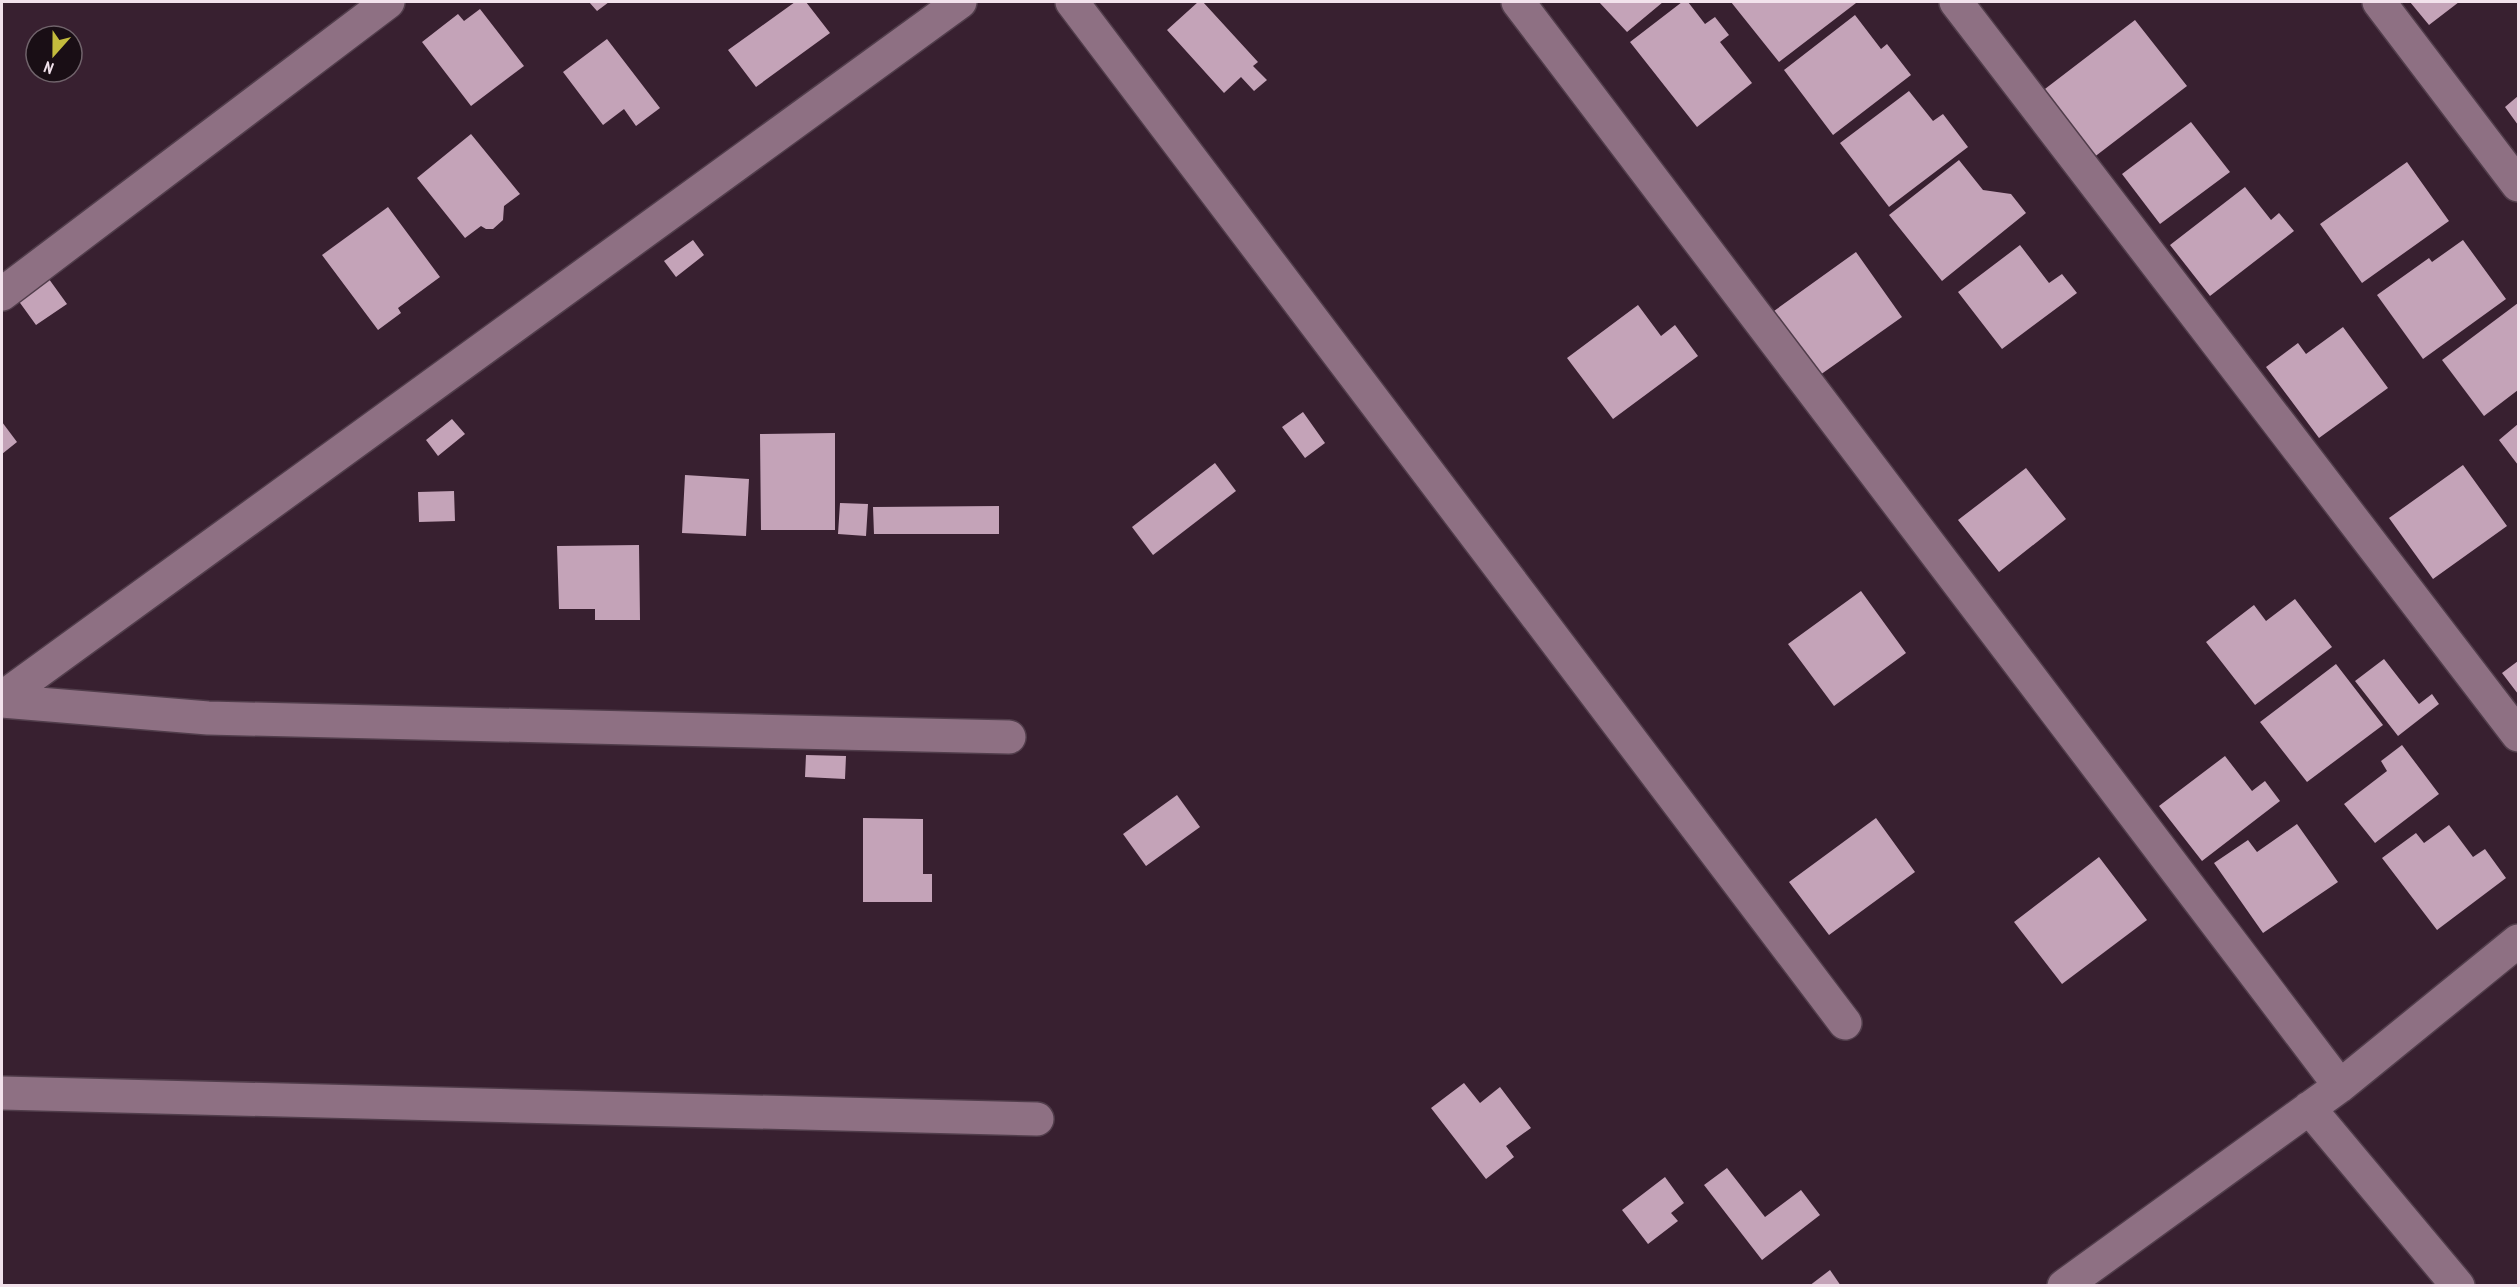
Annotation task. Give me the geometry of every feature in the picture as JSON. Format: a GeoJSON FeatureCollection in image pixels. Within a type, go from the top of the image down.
{"type":"FeatureCollection","features":[{"type":"Feature","properties":{"kind":"street"},"geometry":{"type":"LineString","coordinates":[[2,294],[388,2]]}},
{"type":"Feature","properties":{"kind":"street"},"geometry":{"type":"LineString","coordinates":[[2,699],[960,2]]}},
{"type":"Feature","properties":{"kind":"street"},"geometry":{"type":"LineString","coordinates":[[1072,2],[1845,1023]]}},
{"type":"Feature","properties":{"kind":"street"},"geometry":{"type":"LineString","coordinates":[[1518,2],[2340,1086]]}},
{"type":"Feature","properties":{"kind":"street"},"geometry":{"type":"LineString","coordinates":[[1956,2],[2518,735]]}},
{"type":"Feature","properties":{"kind":"street"},"geometry":{"type":"LineString","coordinates":[[2379,2],[2518,185]]}},
{"type":"Feature","properties":{"kind":"street"},"geometry":{"type":"LineString","coordinates":[[2,699],[208,718],[1009,737]]}},
{"type":"Feature","properties":{"kind":"street"},"geometry":{"type":"LineString","coordinates":[[2064,1286],[2340,1086],[2518,941]]}},
{"type":"Feature","properties":{"kind":"street"},"geometry":{"type":"LineString","coordinates":[[2,1093],[1037,1119]]}},
{"type":"Feature","properties":{"kind":"street"},"geometry":{"type":"LineString","coordinates":[[2309,1108],[2458,1286]]}},
{"type":"Feature","properties":{"kind":"building"},"geometry":{"type":"Polygon","coordinates":[[[589,2],[609,2],[597,11],[589,2]]]}},
{"type":"Feature","properties":{"kind":"building"},"geometry":{"type":"Polygon","coordinates":[[[795,2],[806,2],[830,33],[756,87],[728,50],[795,2]]]}},
{"type":"Feature","properties":{"kind":"building"},"geometry":{"type":"Polygon","coordinates":[[[1198,2],[1203,2],[1258,62],[1253,66],[1267,80],[1254,91],[1241,77],[1224,93],[1167,30],[1198,2]]]}},
{"type":"Feature","properties":{"kind":"building"},"geometry":{"type":"Polygon","coordinates":[[[1599,2],[1663,2],[1627,32],[1599,2]]]}},
{"type":"Feature","properties":{"kind":"building"},"geometry":{"type":"Polygon","coordinates":[[[1682,2],[1688,2],[1705,24],[1715,17],[1729,35],[1720,42],[1752,83],[1697,127],[1630,42],[1682,2]]]}},
{"type":"Feature","properties":{"kind":"building"},"geometry":{"type":"Polygon","coordinates":[[[1731,2],[1855,2],[1856,3],[1779,62],[1731,2]]]}},
{"type":"Feature","properties":{"kind":"building"},"geometry":{"type":"Polygon","coordinates":[[[2410,2],[2459,2],[2429,25],[2410,2]]]}},
{"type":"Feature","properties":{"kind":"building"},"geometry":{"type":"Polygon","coordinates":[[[480,9],[524,66],[471,106],[422,42],[458,14],[464,21],[480,9]]]}},
{"type":"Feature","properties":{"kind":"building"},"geometry":{"type":"Polygon","coordinates":[[[1855,15],[1881,49],[1887,44],[1911,75],[1833,135],[1784,70],[1855,15]]]}},
{"type":"Feature","properties":{"kind":"building"},"geometry":{"type":"Polygon","coordinates":[[[2135,20],[2187,86],[2093,158],[2041,92],[2135,20]]]}},
{"type":"Feature","properties":{"kind":"building"},"geometry":{"type":"Polygon","coordinates":[[[607,39],[660,108],[636,126],[624,109],[603,125],[563,72],[607,39]]]}},
{"type":"Feature","properties":{"kind":"building"},"geometry":{"type":"Polygon","coordinates":[[[1909,91],[1933,121],[1943,114],[1968,147],[1889,207],[1840,143],[1909,91]]]}},
{"type":"Feature","properties":{"kind":"building"},"geometry":{"type":"Polygon","coordinates":[[[2518,96],[2518,125],[2505,107],[2518,96]]]}},
{"type":"Feature","properties":{"kind":"building"},"geometry":{"type":"Polygon","coordinates":[[[2191,122],[2230,172],[2160,224],[2122,174],[2191,122]]]}},
{"type":"Feature","properties":{"kind":"building"},"geometry":{"type":"Polygon","coordinates":[[[471,134],[520,194],[504,206],[503,220],[493,229],[481,226],[465,238],[417,178],[471,134]]]}},
{"type":"Feature","properties":{"kind":"building"},"geometry":{"type":"Polygon","coordinates":[[[1959,160],[1983,190],[2011,194],[2026,213],[1942,281],[1889,215],[1959,160]]]}},
{"type":"Feature","properties":{"kind":"building"},"geometry":{"type":"Polygon","coordinates":[[[2407,162],[2449,221],[2362,283],[2320,224],[2407,162]]]}},
{"type":"Feature","properties":{"kind":"building"},"geometry":{"type":"Polygon","coordinates":[[[2245,187],[2271,220],[2279,213],[2294,231],[2210,296],[2170,245],[2245,187]]]}},
{"type":"Feature","properties":{"kind":"building"},"geometry":{"type":"Polygon","coordinates":[[[388,207],[440,277],[398,308],[401,313],[378,330],[322,255],[388,207]]]}},
{"type":"Feature","properties":{"kind":"building"},"geometry":{"type":"Polygon","coordinates":[[[693,240],[704,255],[676,277],[664,261],[693,240]]]}},
{"type":"Feature","properties":{"kind":"building"},"geometry":{"type":"Polygon","coordinates":[[[2463,240],[2506,299],[2423,359],[2377,295],[2429,258],[2432,262],[2463,240]]]}},
{"type":"Feature","properties":{"kind":"building"},"geometry":{"type":"Polygon","coordinates":[[[2020,245],[2049,283],[2062,274],[2077,293],[2002,349],[1958,292],[2020,245]]]}},
{"type":"Feature","properties":{"kind":"building"},"geometry":{"type":"Polygon","coordinates":[[[1856,252],[1902,317],[1820,375],[1774,311],[1856,252]]]}},
{"type":"Feature","properties":{"kind":"building"},"geometry":{"type":"Polygon","coordinates":[[[41,268],[67,304],[36,325],[10,289],[41,268]]]}},
{"type":"Feature","properties":{"kind":"building"},"geometry":{"type":"Polygon","coordinates":[[[2518,303],[2518,390],[2484,416],[2442,360],[2518,303]]]}},
{"type":"Feature","properties":{"kind":"building"},"geometry":{"type":"Polygon","coordinates":[[[1638,305],[1661,336],[1675,325],[1698,356],[1613,419],[1567,358],[1638,305]]]}},
{"type":"Feature","properties":{"kind":"building"},"geometry":{"type":"Polygon","coordinates":[[[2343,327],[2388,388],[2319,438],[2266,367],[2298,343],[2306,354],[2343,327]]]}},
{"type":"Feature","properties":{"kind":"building"},"geometry":{"type":"Polygon","coordinates":[[[1303,412],[1325,443],[1305,458],[1282,427],[1303,412]]]}},
{"type":"Feature","properties":{"kind":"building"},"geometry":{"type":"Polygon","coordinates":[[[452,419],[465,434],[438,456],[426,440],[452,419]]]}},
{"type":"Feature","properties":{"kind":"building"},"geometry":{"type":"Polygon","coordinates":[[[2,422],[17,442],[2,454],[2,422]]]}},
{"type":"Feature","properties":{"kind":"building"},"geometry":{"type":"Polygon","coordinates":[[[2518,424],[2518,465],[2499,440],[2518,424]]]}},
{"type":"Feature","properties":{"kind":"building"},"geometry":{"type":"Polygon","coordinates":[[[835,433],[835,530],[761,530],[760,434],[835,433]]]}},
{"type":"Feature","properties":{"kind":"building"},"geometry":{"type":"Polygon","coordinates":[[[1215,463],[1236,491],[1153,555],[1132,527],[1215,463]]]}},
{"type":"Feature","properties":{"kind":"building"},"geometry":{"type":"Polygon","coordinates":[[[2463,465],[2507,526],[2433,579],[2389,518],[2463,465]]]}},
{"type":"Feature","properties":{"kind":"building"},"geometry":{"type":"Polygon","coordinates":[[[2026,468],[2066,519],[1999,572],[1958,520],[2026,468]]]}},
{"type":"Feature","properties":{"kind":"building"},"geometry":{"type":"Polygon","coordinates":[[[685,475],[749,479],[746,536],[682,533],[685,475]]]}},
{"type":"Feature","properties":{"kind":"building"},"geometry":{"type":"Polygon","coordinates":[[[454,491],[455,521],[419,522],[418,492],[454,491]]]}},
{"type":"Feature","properties":{"kind":"building"},"geometry":{"type":"Polygon","coordinates":[[[840,503],[868,504],[866,536],[838,534],[840,503]]]}},
{"type":"Feature","properties":{"kind":"building"},"geometry":{"type":"Polygon","coordinates":[[[999,506],[999,534],[874,534],[873,507],[999,506]]]}},
{"type":"Feature","properties":{"kind":"building"},"geometry":{"type":"Polygon","coordinates":[[[639,545],[640,620],[595,620],[595,609],[559,609],[557,546],[639,545]]]}},
{"type":"Feature","properties":{"kind":"building"},"geometry":{"type":"Polygon","coordinates":[[[1861,591],[1906,653],[1834,706],[1788,644],[1861,591]]]}},
{"type":"Feature","properties":{"kind":"building"},"geometry":{"type":"Polygon","coordinates":[[[2295,599],[2332,647],[2255,705],[2206,642],[2254,605],[2266,621],[2295,599]]]}},
{"type":"Feature","properties":{"kind":"building"},"geometry":{"type":"Polygon","coordinates":[[[2384,659],[2419,704],[2432,694],[2439,704],[2398,736],[2355,681],[2384,659]]]}},
{"type":"Feature","properties":{"kind":"building"},"geometry":{"type":"Polygon","coordinates":[[[2518,661],[2518,694],[2502,673],[2518,661]]]}},
{"type":"Feature","properties":{"kind":"building"},"geometry":{"type":"Polygon","coordinates":[[[2336,664],[2383,725],[2307,782],[2260,722],[2336,664]]]}},
{"type":"Feature","properties":{"kind":"building"},"geometry":{"type":"Polygon","coordinates":[[[2402,745],[2439,794],[2375,843],[2344,804],[2387,771],[2381,761],[2402,745]]]}},
{"type":"Feature","properties":{"kind":"building"},"geometry":{"type":"Polygon","coordinates":[[[806,755],[846,756],[845,779],[805,777],[806,755]]]}},
{"type":"Feature","properties":{"kind":"building"},"geometry":{"type":"Polygon","coordinates":[[[2225,756],[2252,791],[2265,781],[2280,801],[2202,861],[2159,806],[2225,756]]]}},
{"type":"Feature","properties":{"kind":"building"},"geometry":{"type":"Polygon","coordinates":[[[1177,795],[1200,827],[1146,866],[1123,834],[1177,795]]]}},
{"type":"Feature","properties":{"kind":"building"},"geometry":{"type":"Polygon","coordinates":[[[863,818],[923,819],[923,874],[932,874],[932,902],[863,902],[863,818]]]}},
{"type":"Feature","properties":{"kind":"building"},"geometry":{"type":"Polygon","coordinates":[[[1876,818],[1915,872],[1829,935],[1789,882],[1876,818]]]}},
{"type":"Feature","properties":{"kind":"building"},"geometry":{"type":"Polygon","coordinates":[[[2297,824],[2338,882],[2263,933],[2214,863],[2248,840],[2257,852],[2297,824]]]}},
{"type":"Feature","properties":{"kind":"building"},"geometry":{"type":"Polygon","coordinates":[[[2449,825],[2473,857],[2485,849],[2506,878],[2437,930],[2382,858],[2416,833],[2424,843],[2449,825]]]}},
{"type":"Feature","properties":{"kind":"building"},"geometry":{"type":"Polygon","coordinates":[[[2099,857],[2147,920],[2062,984],[2014,922],[2099,857]]]}},
{"type":"Feature","properties":{"kind":"building"},"geometry":{"type":"Polygon","coordinates":[[[1464,1083],[1480,1103],[1500,1087],[1531,1128],[1506,1146],[1514,1157],[1486,1179],[1431,1108],[1464,1083]]]}},
{"type":"Feature","properties":{"kind":"building"},"geometry":{"type":"Polygon","coordinates":[[[1727,1168],[1765,1217],[1801,1190],[1820,1215],[1762,1260],[1704,1185],[1727,1168]]]}},
{"type":"Feature","properties":{"kind":"building"},"geometry":{"type":"Polygon","coordinates":[[[1665,1177],[1684,1203],[1671,1213],[1678,1221],[1648,1244],[1622,1210],[1665,1177]]]}},
{"type":"Feature","properties":{"kind":"building"},"geometry":{"type":"Polygon","coordinates":[[[1830,1270],[1841,1286],[1809,1286],[1830,1270]]]}}]}
